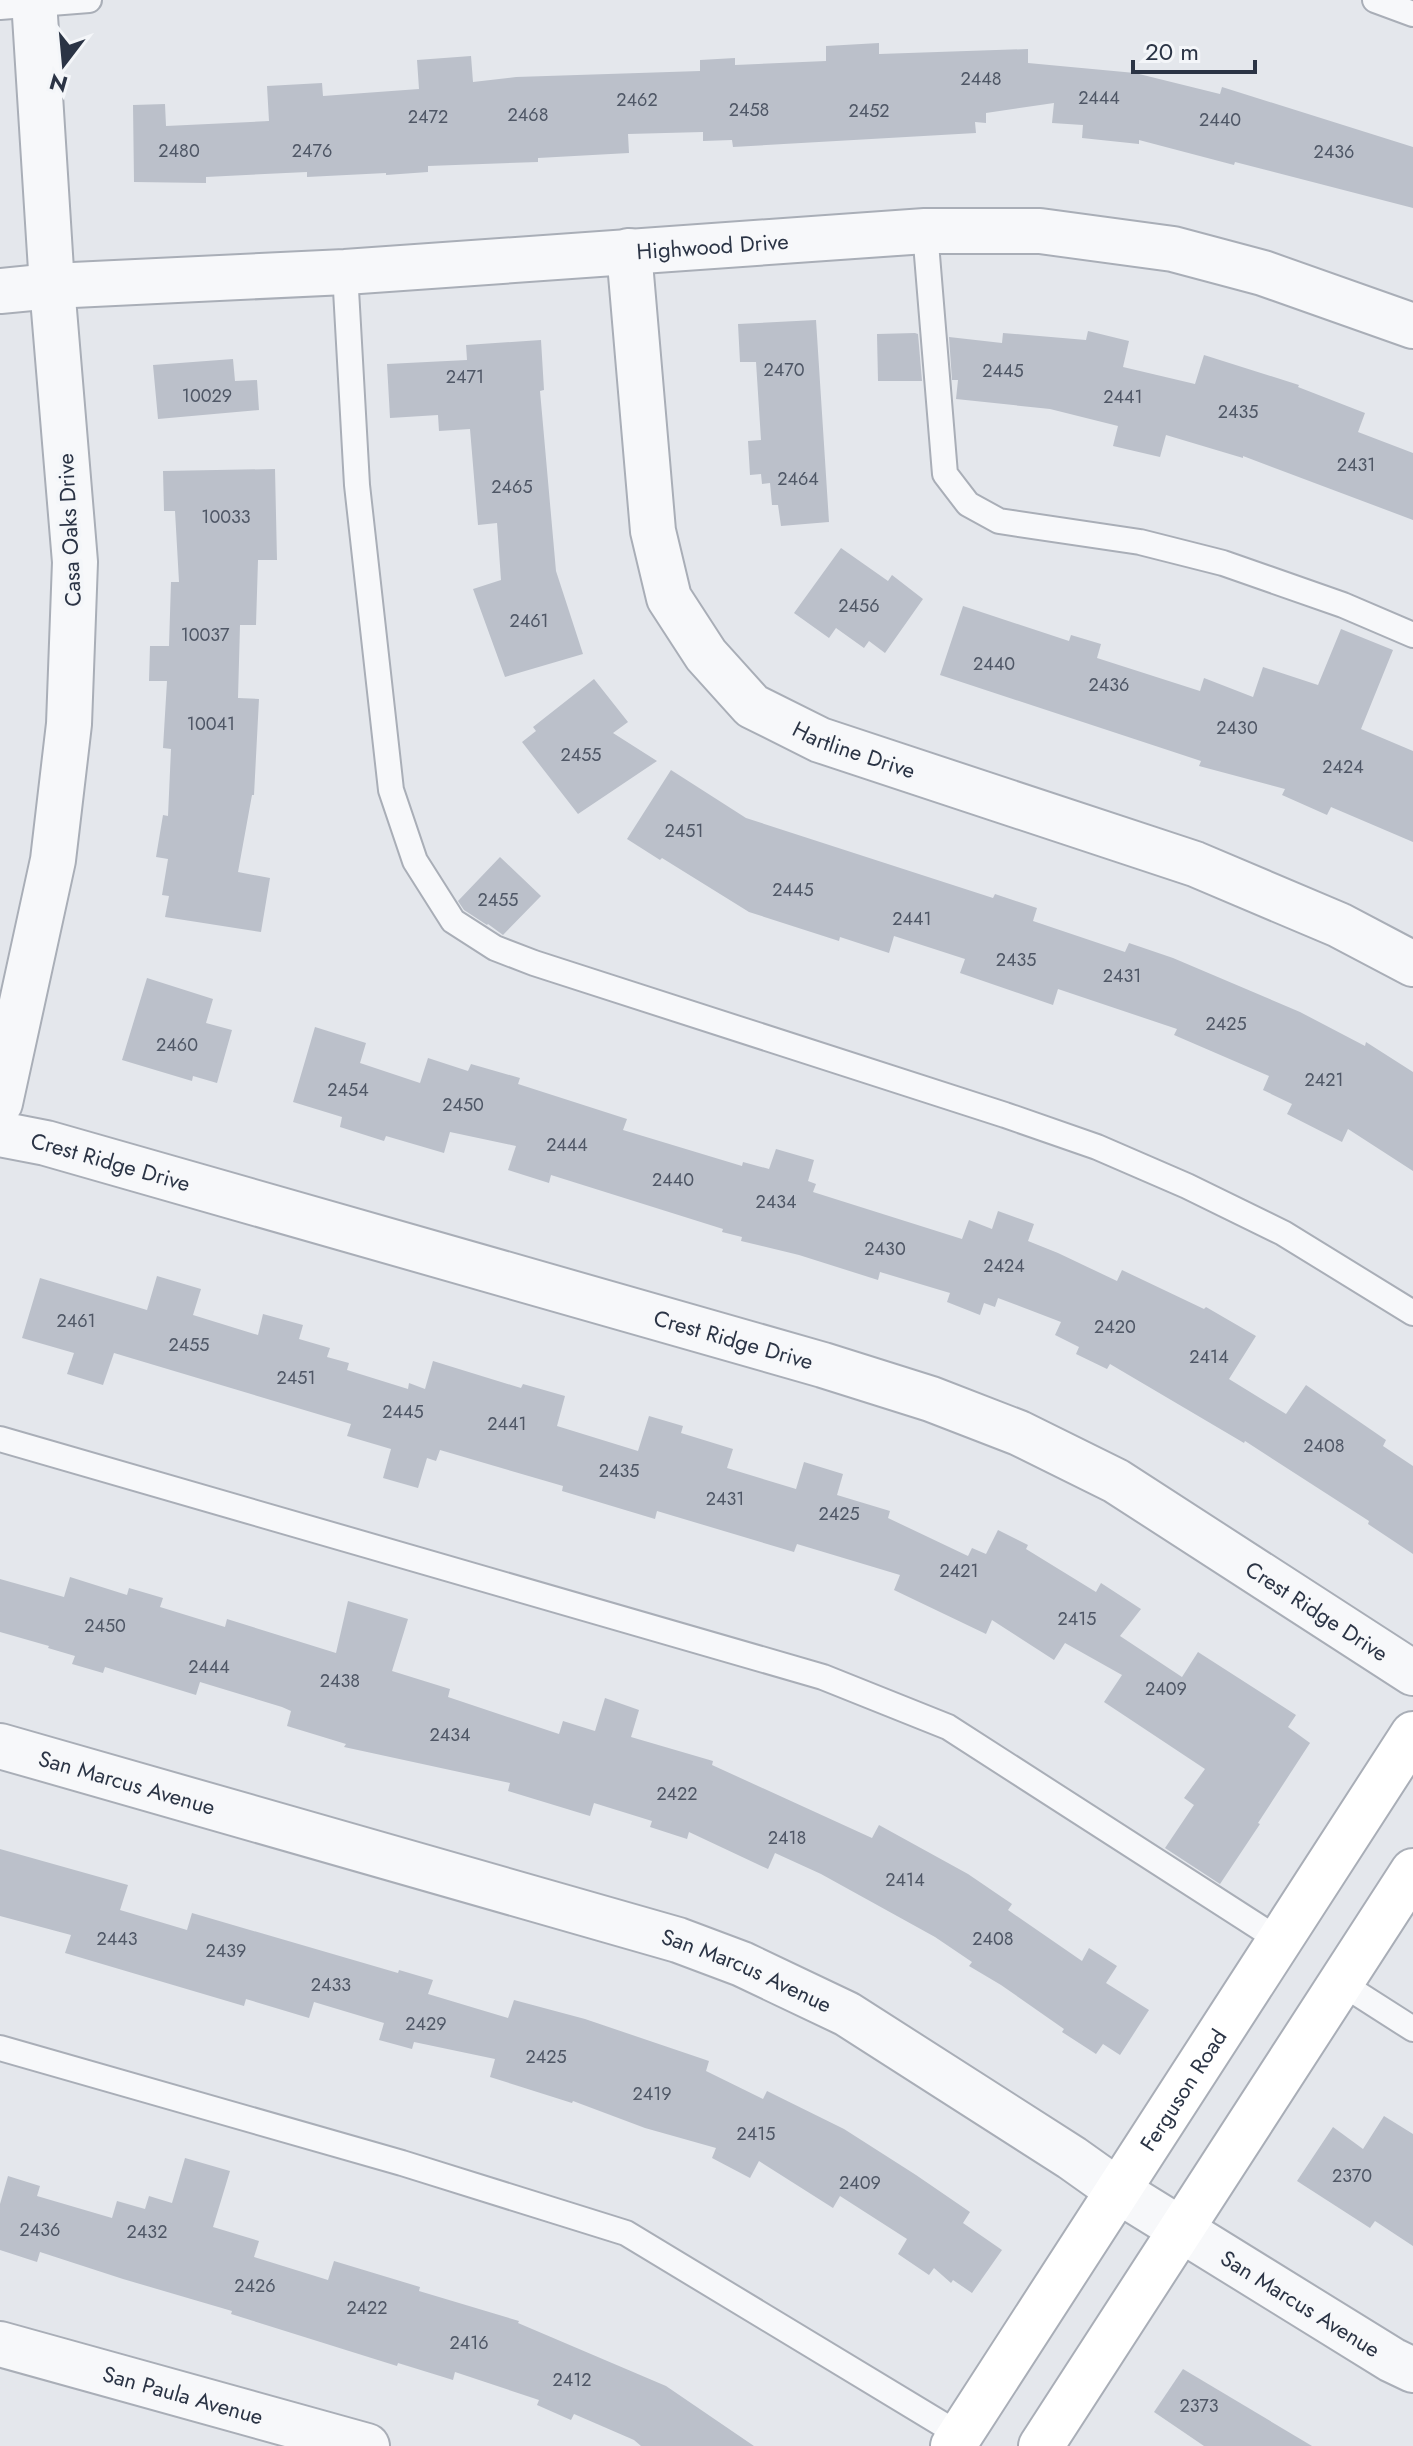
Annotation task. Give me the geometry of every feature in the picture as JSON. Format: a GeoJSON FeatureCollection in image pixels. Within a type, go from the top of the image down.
{"type":"FeatureCollection","features":[{"type":"Feature","properties":{"kind":"main road","name":"Ferguson Road"},"geometry":{"type":"LineString","coordinates":[[956,2441],[1413,1734]]}},
{"type":"Feature","properties":{"kind":"main road"},"geometry":{"type":"LineString","coordinates":[[1041,2446],[1413,1871]]}},
{"type":"Feature","properties":{"kind":"street","name":"Casa Oaks Drive"},"geometry":{"type":"LineString","coordinates":[[0,1103],[53,860],[69,724],[75,562],[52,286],[23,4]]}},
{"type":"Feature","properties":{"kind":"street","name":"Highwood Drive"},"geometry":{"type":"LineString","coordinates":[[0,291],[345,272],[925,231],[1040,231],[1173,249],[1263,273],[1413,326]]}},
{"type":"Feature","properties":{"kind":"street","name":"Hartline Drive"},"geometry":{"type":"LineString","coordinates":[[629,251],[653,531],[669,598],[706,655],[752,706],[820,740],[1195,864],[1339,925],[1413,964]]}},
{"type":"Feature","properties":{"kind":"street","name":"Crest Ridge Drive"},"geometry":{"type":"LineString","coordinates":[[0,1134],[46,1143],[823,1365],[931,1399],[1019,1433],[1116,1481],[1413,1673]]}},
{"type":"Feature","properties":{"kind":"street","name":"San Marcus Avenue"},"geometry":{"type":"LineString","coordinates":[[0,1746],[678,1940],[742,1964],[847,2014],[1059,2149],[1117,2190],[1413,2370]]}},
{"type":"Feature","properties":{"kind":"street","name":"San Paula Avenue"},"geometry":{"type":"LineString","coordinates":[[0,2344],[367,2446]]}},
{"type":"Feature","properties":{"kind":"lane"},"geometry":{"type":"LineString","coordinates":[[23,4],[89,0]]}},
{"type":"Feature","properties":{"kind":"lane"},"geometry":{"type":"LineString","coordinates":[[1375,0],[1413,14]]}},
{"type":"Feature","properties":{"kind":"lane"},"geometry":{"type":"LineString","coordinates":[[925,231],[945,474],[968,504],[999,521],[1140,542],[1223,563],[1343,605],[1413,635]]}},
{"type":"Feature","properties":{"kind":"lane"},"geometry":{"type":"LineString","coordinates":[[345,272],[357,485],[391,790],[415,861],[453,921],[495,948],[534,963],[1097,1147],[1283,1233],[1413,1313]]}},
{"type":"Feature","properties":{"kind":"lane"},"geometry":{"type":"LineString","coordinates":[[0,1439],[823,1677],[948,1727],[1279,1940]]}},
{"type":"Feature","properties":{"kind":"lane"},"geometry":{"type":"LineString","coordinates":[[1341,1983],[1413,2029]]}},
{"type":"Feature","properties":{"kind":"lane"},"geometry":{"type":"LineString","coordinates":[[0,2048],[402,2163],[626,2233],[956,2441]]}},
{"type":"Feature","properties":{"kind":"building"},"geometry":{"type":"Polygon","coordinates":[[[879,43],[879,54],[1028,49],[1028,63],[1135,73],[1220,94],[1222,87],[1413,147],[1413,208],[1139,140],[1139,144],[1082,138],[1083,125],[1052,123],[1054,103],[986,113],[986,123],[975,122],[976,133],[733,147],[732,140],[703,141],[703,132],[628,134],[629,153],[538,158],[538,162],[428,166],[428,172],[386,175],[307,177],[307,172],[206,177],[206,183],[134,182],[133,105],[165,104],[166,126],[269,121],[267,86],[322,83],[323,96],[419,89],[417,60],[471,56],[473,82],[516,77],[700,71],[700,60],[735,58],[735,65],[826,61],[826,46],[879,43]]]}},
{"type":"Feature","properties":{"kind":"building"},"geometry":{"type":"Polygon","coordinates":[[[816,320],[829,522],[781,526],[778,505],[772,505],[770,483],[762,484],[761,474],[750,475],[748,441],[761,440],[756,362],[740,362],[738,324],[816,320]]]}},
{"type":"Feature","properties":{"kind":"building"},"geometry":{"type":"Polygon","coordinates":[[[1088,331],[1129,341],[1123,367],[1195,384],[1204,355],[1299,385],[1365,413],[1358,432],[1413,453],[1413,520],[1243,456],[1166,435],[1160,457],[1113,446],[1118,426],[1050,409],[956,399],[958,380],[952,380],[949,337],[1002,343],[1003,333],[1086,340],[1088,331]]]}},
{"type":"Feature","properties":{"kind":"building"},"geometry":{"type":"Polygon","coordinates":[[[877,334],[918,334],[922,381],[878,381],[877,334]]]}},
{"type":"Feature","properties":{"kind":"building"},"geometry":{"type":"Polygon","coordinates":[[[541,340],[544,390],[540,391],[556,571],[583,654],[505,677],[473,589],[501,580],[497,523],[478,525],[470,429],[439,431],[438,415],[390,418],[387,364],[467,360],[466,345],[541,340]]]}},
{"type":"Feature","properties":{"kind":"building"},"geometry":{"type":"Polygon","coordinates":[[[233,359],[235,381],[257,380],[259,410],[158,419],[153,365],[233,359]]]}},
{"type":"Feature","properties":{"kind":"building"},"geometry":{"type":"Polygon","coordinates":[[[275,469],[277,560],[258,560],[256,625],[240,625],[238,698],[259,699],[254,795],[238,872],[270,878],[261,932],[165,917],[169,896],[162,895],[168,859],[156,857],[163,815],[168,816],[171,749],[163,748],[167,681],[149,681],[150,646],[169,646],[171,582],[179,582],[175,511],[164,511],[163,471],[275,469]]]}},
{"type":"Feature","properties":{"kind":"building"},"geometry":{"type":"Polygon","coordinates":[[[841,548],[888,581],[892,575],[923,599],[885,653],[869,641],[864,648],[836,628],[829,638],[794,613],[841,548]]]}},
{"type":"Feature","properties":{"kind":"building"},"geometry":{"type":"Polygon","coordinates":[[[963,606],[1069,641],[1071,635],[1101,644],[1097,658],[1200,691],[1204,678],[1253,697],[1263,667],[1318,685],[1341,629],[1393,650],[1361,729],[1413,751],[1413,842],[1331,807],[1327,815],[1282,795],[1285,789],[1199,766],[1201,761],[940,675],[963,606]]]}},
{"type":"Feature","properties":{"kind":"building"},"geometry":{"type":"Polygon","coordinates":[[[594,679],[628,722],[613,733],[657,761],[578,814],[522,742],[536,731],[533,727],[594,679]]]}},
{"type":"Feature","properties":{"kind":"building"},"geometry":{"type":"Polygon","coordinates":[[[671,770],[746,818],[993,898],[995,894],[1037,908],[1033,921],[1125,952],[1129,943],[1173,958],[1300,1012],[1365,1046],[1366,1042],[1413,1072],[1413,1171],[1348,1129],[1342,1142],[1287,1114],[1292,1104],[1263,1090],[1269,1076],[1174,1035],[1177,1029],[1058,989],[1053,1005],[960,973],[965,959],[894,936],[889,953],[840,937],[839,941],[749,912],[627,839],[671,770]]]}},
{"type":"Feature","properties":{"kind":"building"},"geometry":{"type":"Polygon","coordinates":[[[500,857],[541,896],[503,935],[464,910],[458,901],[500,857]]]}},
{"type":"Feature","properties":{"kind":"building"},"geometry":{"type":"Polygon","coordinates":[[[147,978],[213,999],[206,1023],[232,1030],[217,1083],[193,1076],[192,1081],[122,1060],[147,978]]]}},
{"type":"Feature","properties":{"kind":"building"},"geometry":{"type":"Polygon","coordinates":[[[315,1027],[366,1043],[360,1063],[420,1083],[428,1058],[468,1071],[471,1064],[520,1078],[518,1084],[627,1119],[623,1130],[742,1166],[743,1162],[769,1169],[776,1149],[814,1160],[808,1181],[816,1184],[813,1192],[962,1239],[969,1220],[992,1229],[998,1211],[1034,1224],[1028,1241],[1117,1281],[1122,1270],[1204,1309],[1206,1307],[1256,1336],[1229,1379],[1286,1414],[1306,1385],[1386,1440],[1383,1446],[1413,1466],[1413,1554],[1368,1524],[1369,1521],[1245,1441],[1110,1364],[1107,1369],[1076,1354],[1079,1347],[1055,1335],[1061,1322],[998,1298],[995,1307],[984,1303],[980,1315],[947,1302],[950,1293],[880,1272],[878,1280],[799,1255],[741,1241],[742,1237],[722,1232],[723,1229],[551,1175],[549,1183],[508,1170],[516,1146],[450,1132],[444,1153],[386,1136],[384,1141],[340,1127],[342,1117],[293,1102],[315,1027]]]}},
{"type":"Feature","properties":{"kind":"building"},"geometry":{"type":"Polygon","coordinates":[[[157,1276],[201,1289],[193,1315],[258,1335],[263,1314],[303,1325],[299,1339],[330,1348],[327,1357],[349,1363],[347,1370],[408,1389],[409,1383],[425,1389],[433,1361],[521,1388],[523,1384],[565,1396],[557,1426],[638,1451],[649,1416],[683,1426],[681,1433],[733,1449],[727,1468],[796,1489],[804,1462],[843,1474],[837,1495],[890,1511],[888,1518],[968,1556],[972,1548],[986,1554],[998,1530],[1028,1545],[1026,1549],[1096,1592],[1101,1583],[1141,1609],[1120,1636],[1182,1677],[1198,1652],[1296,1715],[1288,1727],[1310,1743],[1220,1884],[1165,1848],[1194,1805],[1184,1798],[1205,1769],[1104,1702],[1122,1675],[1065,1643],[1054,1660],[992,1620],[986,1634],[894,1590],[900,1575],[797,1544],[794,1552],[657,1511],[655,1519],[562,1491],[563,1486],[440,1450],[436,1461],[427,1458],[418,1488],[383,1478],[391,1449],[347,1436],[351,1424],[114,1353],[103,1385],[67,1374],[74,1353],[22,1338],[40,1278],[147,1310],[157,1276]]]}},
{"type":"Feature","properties":{"kind":"building"},"geometry":{"type":"Polygon","coordinates":[[[70,1577],[127,1595],[129,1588],[163,1598],[160,1607],[225,1627],[227,1619],[336,1653],[348,1601],[408,1619],[392,1671],[450,1689],[448,1697],[559,1734],[563,1721],[595,1731],[605,1698],[639,1710],[631,1737],[713,1761],[712,1765],[872,1838],[879,1825],[968,1874],[1012,1904],[1008,1910],[1082,1961],[1089,1948],[1117,1966],[1106,1983],[1149,2010],[1120,2055],[1103,2044],[1096,2054],[1001,1985],[969,1966],[972,1962],[935,1937],[821,1874],[775,1853],[768,1869],[689,1832],[687,1839],[650,1827],[652,1821],[594,1803],[590,1816],[508,1791],[510,1783],[344,1747],[346,1744],[287,1726],[291,1711],[282,1707],[200,1682],[196,1695],[105,1667],[103,1673],[72,1664],[75,1656],[0,1632],[0,1579],[64,1597],[70,1577]]]}},
{"type":"Feature","properties":{"kind":"building"},"geometry":{"type":"Polygon","coordinates":[[[0,1849],[128,1885],[120,1910],[187,1930],[192,1913],[398,1973],[399,1970],[433,1980],[428,1994],[508,2018],[514,2000],[585,2019],[709,2061],[706,2071],[763,2099],[767,2091],[844,2129],[916,2175],[970,2212],[963,2223],[1002,2250],[972,2293],[953,2280],[951,2283],[934,2268],[929,2275],[898,2254],[907,2239],[840,2196],[833,2208],[759,2161],[750,2178],[712,2158],[716,2148],[490,2077],[495,2059],[414,2042],[412,2049],[379,2040],[384,2023],[314,2002],[309,2018],[246,1999],[244,2006],[65,1953],[71,1935],[0,1916],[0,1849]]]}},
{"type":"Feature","properties":{"kind":"building"},"geometry":{"type":"Polygon","coordinates":[[[1384,2116],[1413,2134],[1413,2246],[1375,2221],[1370,2228],[1297,2181],[1333,2127],[1363,2149],[1384,2116]]]}},
{"type":"Feature","properties":{"kind":"building"},"geometry":{"type":"Polygon","coordinates":[[[185,2158],[230,2171],[213,2227],[259,2241],[254,2257],[328,2280],[334,2261],[519,2321],[666,2386],[754,2446],[641,2446],[574,2414],[571,2420],[537,2405],[539,2400],[455,2372],[453,2380],[398,2363],[397,2366],[40,2252],[37,2262],[0,2250],[0,2204],[8,2176],[40,2186],[37,2196],[112,2218],[117,2201],[145,2209],[149,2196],[172,2203],[185,2158]]]}},
{"type":"Feature","properties":{"kind":"building"},"geometry":{"type":"Polygon","coordinates":[[[1183,2369],[1312,2446],[1204,2446],[1154,2412],[1183,2369]]]}}]}
